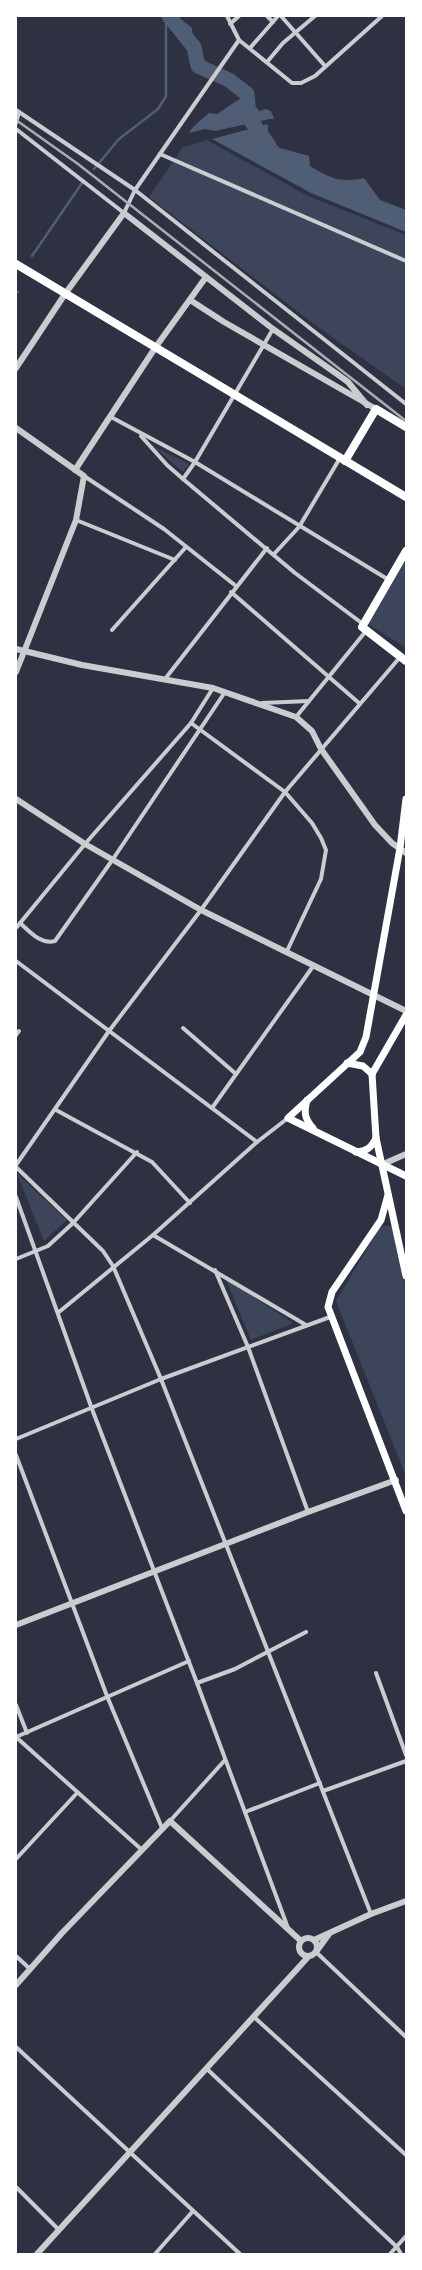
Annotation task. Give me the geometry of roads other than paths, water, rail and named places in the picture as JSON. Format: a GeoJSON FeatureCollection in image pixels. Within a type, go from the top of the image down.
{"type":"FeatureCollection","features":[{"type":"Feature","properties":{"kind":"main road"},"geometry":{"type":"LineString","coordinates":[[16,264],[406,497]]}},
{"type":"Feature","properties":{"kind":"main road"},"geometry":{"type":"LineString","coordinates":[[343,459],[376,409],[406,427]]}},
{"type":"Feature","properties":{"kind":"main road"},"geometry":{"type":"LineString","coordinates":[[405,660],[364,627],[406,551]]}},
{"type":"Feature","properties":{"kind":"main road"},"geometry":{"type":"LineString","coordinates":[[406,799],[403,850],[366,1038],[360,1052],[288,1118],[406,1176]]}},
{"type":"Feature","properties":{"kind":"main road"},"geometry":{"type":"LineString","coordinates":[[406,1015],[372,1074],[376,1138],[406,1276]]}},
{"type":"Feature","properties":{"kind":"main road"},"geometry":{"type":"LineString","coordinates":[[347,1063],[363,1066],[372,1074]]}},
{"type":"Feature","properties":{"kind":"main road"},"geometry":{"type":"LineString","coordinates":[[307,1100],[304,1112],[306,1121],[316,1131]]}},
{"type":"Feature","properties":{"kind":"main road"},"geometry":{"type":"LineString","coordinates":[[356,1152],[364,1152],[371,1148],[376,1138]]}},
{"type":"Feature","properties":{"kind":"main road"},"geometry":{"type":"LineString","coordinates":[[388,1195],[381,1220],[328,1300],[330,1317],[396,1480],[406,1510]]}},
{"type":"Feature","properties":{"kind":"main road"},"geometry":{"type":"LineString","coordinates":[[381,1220],[396,1226]]}},
{"type":"Feature","properties":{"kind":"street"},"geometry":{"type":"LineString","coordinates":[[227,16],[239,40],[292,83],[302,82],[315,76],[382,16]]}},
{"type":"Feature","properties":{"kind":"street"},"geometry":{"type":"LineString","coordinates":[[230,24],[239,16]]}},
{"type":"Feature","properties":{"kind":"street"},"geometry":{"type":"LineString","coordinates":[[267,16],[274,22]]}},
{"type":"Feature","properties":{"kind":"street"},"geometry":{"type":"LineString","coordinates":[[250,48],[278,16]]}},
{"type":"Feature","properties":{"kind":"street"},"geometry":{"type":"LineString","coordinates":[[281,16],[326,66]]}},
{"type":"Feature","properties":{"kind":"street"},"geometry":{"type":"LineString","coordinates":[[267,62],[296,32],[315,16]]}},
{"type":"Feature","properties":{"kind":"street"},"geometry":{"type":"LineString","coordinates":[[16,368],[65,294],[124,213],[135,190],[226,56],[239,40]]}},
{"type":"Feature","properties":{"kind":"street"},"geometry":{"type":"LineString","coordinates":[[16,123],[17,111],[135,190],[406,404]]}},
{"type":"Feature","properties":{"kind":"street"},"geometry":{"type":"LineString","coordinates":[[16,129],[273,329],[348,382],[366,405]]}},
{"type":"Feature","properties":{"kind":"street"},"geometry":{"type":"LineString","coordinates":[[160,154],[406,262]]}},
{"type":"Feature","properties":{"kind":"street"},"geometry":{"type":"LineString","coordinates":[[75,470],[155,348],[206,277]]}},
{"type":"Feature","properties":{"kind":"street"},"geometry":{"type":"LineString","coordinates":[[190,300],[224,322],[366,405],[376,409]]}},
{"type":"Feature","properties":{"kind":"street"},"geometry":{"type":"LineString","coordinates":[[183,479],[195,462],[273,329]]}},
{"type":"Feature","properties":{"kind":"street"},"geometry":{"type":"LineString","coordinates":[[111,417],[138,433],[195,462],[389,580]]}},
{"type":"Feature","properties":{"kind":"street"},"geometry":{"type":"LineString","coordinates":[[16,428],[75,470],[164,529],[236,586]]}},
{"type":"Feature","properties":{"kind":"street"},"geometry":{"type":"LineString","coordinates":[[138,433],[167,465],[183,479],[295,573],[364,627],[328,677],[296,717]]}},
{"type":"Feature","properties":{"kind":"street"},"geometry":{"type":"LineString","coordinates":[[274,554],[299,526],[343,459]]}},
{"type":"Feature","properties":{"kind":"street"},"geometry":{"type":"LineString","coordinates":[[16,672],[76,520],[84,476]]}},
{"type":"Feature","properties":{"kind":"street"},"geometry":{"type":"LineString","coordinates":[[76,520],[175,560]]}},
{"type":"Feature","properties":{"kind":"street"},"geometry":{"type":"LineString","coordinates":[[112,630],[186,547]]}},
{"type":"Feature","properties":{"kind":"street"},"geometry":{"type":"LineString","coordinates":[[165,679],[231,592],[267,548]]}},
{"type":"Feature","properties":{"kind":"street"},"geometry":{"type":"LineString","coordinates":[[231,592],[359,703]]}},
{"type":"Feature","properties":{"kind":"street"},"geometry":{"type":"LineString","coordinates":[[16,649],[23,652],[82,665],[226,691],[262,703],[296,717],[312,731],[321,749],[375,825],[403,850]]}},
{"type":"Feature","properties":{"kind":"street"},"geometry":{"type":"LineString","coordinates":[[371,1914],[161,1379],[113,1266],[103,1251],[16,1166],[109,1031],[201,910],[285,792],[359,703],[405,660]]}},
{"type":"Feature","properties":{"kind":"street"},"geometry":{"type":"LineString","coordinates":[[16,928],[85,844],[192,722],[213,688]]}},
{"type":"Feature","properties":{"kind":"street"},"geometry":{"type":"LineString","coordinates":[[20,923],[43,941],[48,943],[55,941],[226,691]]}},
{"type":"Feature","properties":{"kind":"street"},"geometry":{"type":"LineString","coordinates":[[262,703],[309,701]]}},
{"type":"Feature","properties":{"kind":"street"},"geometry":{"type":"LineString","coordinates":[[192,722],[285,792],[312,823],[326,850],[321,879],[287,951]]}},
{"type":"Feature","properties":{"kind":"street"},"geometry":{"type":"LineString","coordinates":[[16,799],[85,844],[201,910],[374,993],[406,1011]]}},
{"type":"Feature","properties":{"kind":"street"},"geometry":{"type":"LineString","coordinates":[[16,961],[257,1142]]}},
{"type":"Feature","properties":{"kind":"street"},"geometry":{"type":"LineString","coordinates":[[212,1108],[314,965]]}},
{"type":"Feature","properties":{"kind":"street"},"geometry":{"type":"LineString","coordinates":[[183,1028],[236,1074]]}},
{"type":"Feature","properties":{"kind":"street"},"geometry":{"type":"LineString","coordinates":[[56,1110],[137,1152],[152,1162],[190,1203]]}},
{"type":"Feature","properties":{"kind":"street"},"geometry":{"type":"LineString","coordinates":[[58,1312],[153,1235],[257,1142],[288,1118]]}},
{"type":"Feature","properties":{"kind":"street"},"geometry":{"type":"LineString","coordinates":[[16,1260],[48,1246],[73,1223],[137,1152]]}},
{"type":"Feature","properties":{"kind":"street"},"geometry":{"type":"LineString","coordinates":[[381,1165],[406,1154]]}},
{"type":"Feature","properties":{"kind":"street"},"geometry":{"type":"LineString","coordinates":[[16,1197],[34,1252],[58,1312],[92,1409],[155,1571],[289,1929]]}},
{"type":"Feature","properties":{"kind":"street"},"geometry":{"type":"LineString","coordinates":[[153,1235],[215,1270],[306,1325]]}},
{"type":"Feature","properties":{"kind":"street"},"geometry":{"type":"LineString","coordinates":[[215,1270],[248,1347],[308,1512]]}},
{"type":"Feature","properties":{"kind":"street"},"geometry":{"type":"LineString","coordinates":[[16,1439],[92,1409],[161,1379],[330,1317]]}},
{"type":"Feature","properties":{"kind":"street"},"geometry":{"type":"LineString","coordinates":[[16,1455],[107,1696],[162,1828]]}},
{"type":"Feature","properties":{"kind":"street"},"geometry":{"type":"LineString","coordinates":[[16,1625],[72,1602],[396,1480]]}},
{"type":"Feature","properties":{"kind":"street"},"geometry":{"type":"LineString","coordinates":[[197,1683],[235,1669],[306,1632]]}},
{"type":"Feature","properties":{"kind":"street"},"geometry":{"type":"LineString","coordinates":[[142,1850],[16,1737],[189,1661]]}},
{"type":"Feature","properties":{"kind":"street"},"geometry":{"type":"LineString","coordinates":[[376,1673],[406,1755]]}},
{"type":"Feature","properties":{"kind":"street"},"geometry":{"type":"LineString","coordinates":[[16,1705],[27,1733]]}},
{"type":"Feature","properties":{"kind":"street"},"geometry":{"type":"LineString","coordinates":[[16,1984],[170,1821],[225,1760]]}},
{"type":"Feature","properties":{"kind":"street"},"geometry":{"type":"LineString","coordinates":[[323,1791],[406,1761]]}},
{"type":"Feature","properties":{"kind":"street"},"geometry":{"type":"LineString","coordinates":[[245,1812],[320,1783]]}},
{"type":"Feature","properties":{"kind":"street"},"geometry":{"type":"LineString","coordinates":[[16,1859],[77,1792]]}},
{"type":"Feature","properties":{"kind":"street"},"geometry":{"type":"LineString","coordinates":[[170,1821],[301,1940]]}},
{"type":"Feature","properties":{"kind":"street"},"geometry":{"type":"LineString","coordinates":[[300,1964],[300,1952],[298,1946],[301,1940],[306,1938],[314,1940],[371,1914],[406,1901]]}},
{"type":"Feature","properties":{"kind":"street"},"geometry":{"type":"LineString","coordinates":[[37,2254],[58,2229],[207,2069],[300,1964],[316,1952],[330,1932]]}},
{"type":"Feature","properties":{"kind":"street"},"geometry":{"type":"LineString","coordinates":[[314,1940],[317,1949],[316,1952],[406,2037]]}},
{"type":"Feature","properties":{"kind":"street"},"geometry":{"type":"LineString","coordinates":[[300,1952],[309,1956]]}},
{"type":"Feature","properties":{"kind":"street"},"geometry":{"type":"LineString","coordinates":[[16,1956],[30,1969]]}},
{"type":"Feature","properties":{"kind":"street"},"geometry":{"type":"LineString","coordinates":[[254,2017],[406,2156]]}},
{"type":"Feature","properties":{"kind":"street"},"geometry":{"type":"LineString","coordinates":[[16,2047],[240,2254]]}},
{"type":"Feature","properties":{"kind":"street"},"geometry":{"type":"LineString","coordinates":[[207,2069],[397,2247],[401,2254]]}},
{"type":"Feature","properties":{"kind":"street"},"geometry":{"type":"LineString","coordinates":[[16,2187],[58,2229]]}},
{"type":"Feature","properties":{"kind":"street"},"geometry":{"type":"LineString","coordinates":[[155,2254],[193,2211]]}},
{"type":"Feature","properties":{"kind":"street"},"geometry":{"type":"LineString","coordinates":[[390,2254],[406,2236]]}},
{"type":"Feature","properties":{"kind":"waterway"},"geometry":{"type":"LineString","coordinates":[[94,169],[119,139],[158,109],[166,96],[166,16]]}},
{"type":"Feature","properties":{"kind":"waterway"},"geometry":{"type":"LineString","coordinates":[[169,16],[194,47],[198,66],[229,80],[247,94],[249,118],[268,144]]}},
{"type":"Feature","properties":{"kind":"waterway"},"geometry":{"type":"LineString","coordinates":[[32,256],[82,183]]}},
{"type":"Feature","properties":{"kind":"railway"},"geometry":{"type":"LineString","coordinates":[[16,120],[78,164],[406,421]]}}]}
